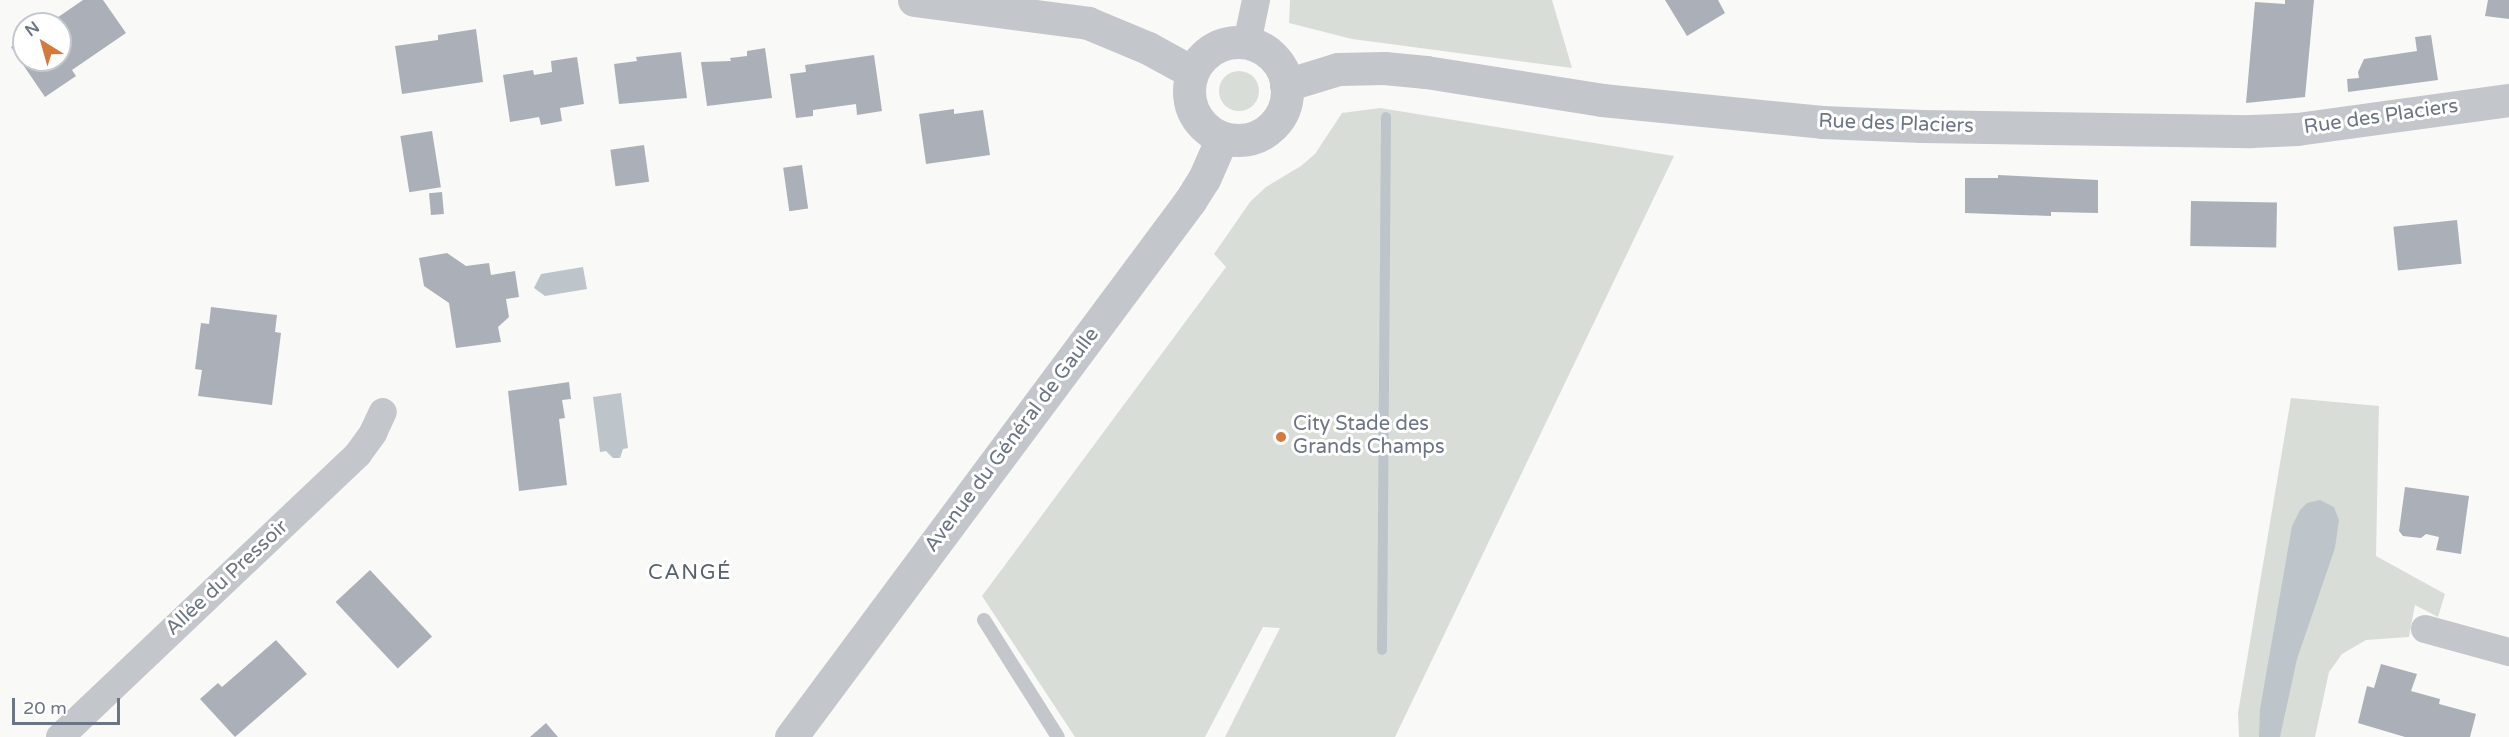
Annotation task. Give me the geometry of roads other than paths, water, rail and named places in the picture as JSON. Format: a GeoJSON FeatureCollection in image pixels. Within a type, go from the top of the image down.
{"type":"FeatureCollection","features":[{"type":"Feature","properties":{"kind":"street"},"geometry":{"type":"LineString","coordinates":[[914,0],[1088,23],[1148,48],[1192,72]]}},
{"type":"Feature","properties":{"kind":"street"},"geometry":{"type":"LineString","coordinates":[[1247,43],[1256,0]]}},
{"type":"Feature","properties":{"kind":"street"},"geometry":{"type":"LineString","coordinates":[[1247,43],[1261,48],[1274,57],[1282,70],[1286,85],[1286,102],[1280,117],[1268,129],[1254,137],[1238,140],[1222,138],[1204,127],[1193,111],[1189,91],[1192,72],[1205,54],[1225,44],[1247,43]]}},
{"type":"Feature","properties":{"kind":"street","name":"Rue des Placiers"},"geometry":{"type":"LineString","coordinates":[[1286,85],[1338,69],[1384,68],[1426,72],[1602,100],[1822,122],[1922,126],[2251,131],[2308,128],[2509,100]]}},
{"type":"Feature","properties":{"kind":"street","name":"Avenue du Général de Gaulle"},"geometry":{"type":"LineString","coordinates":[[791,737],[1190,201],[1204,179],[1222,138]]}},
{"type":"Feature","properties":{"kind":"street","name":"Allée du Pressoir"},"geometry":{"type":"LineString","coordinates":[[60,737],[358,454],[373,433],[383,412]]}},
{"type":"Feature","properties":{"kind":"street"},"geometry":{"type":"LineString","coordinates":[[2425,629],[2509,652]]}},
{"type":"Feature","properties":{"kind":"lane"},"geometry":{"type":"LineString","coordinates":[[984,620],[1058,737]]}},
{"type":"Feature","properties":{"kind":"waterway"},"geometry":{"type":"LineString","coordinates":[[1382,650],[1386,117]]}},
{"type":"Feature","properties":{"kind":"place","name":"City Stade des Grands Champs"},"geometry":{"type":"Point","coordinates":[1281,437]}},
{"type":"Feature","properties":{"kind":"district","name":"CANGÉ"},"geometry":{"type":"Point","coordinates":[690,573]}}]}
